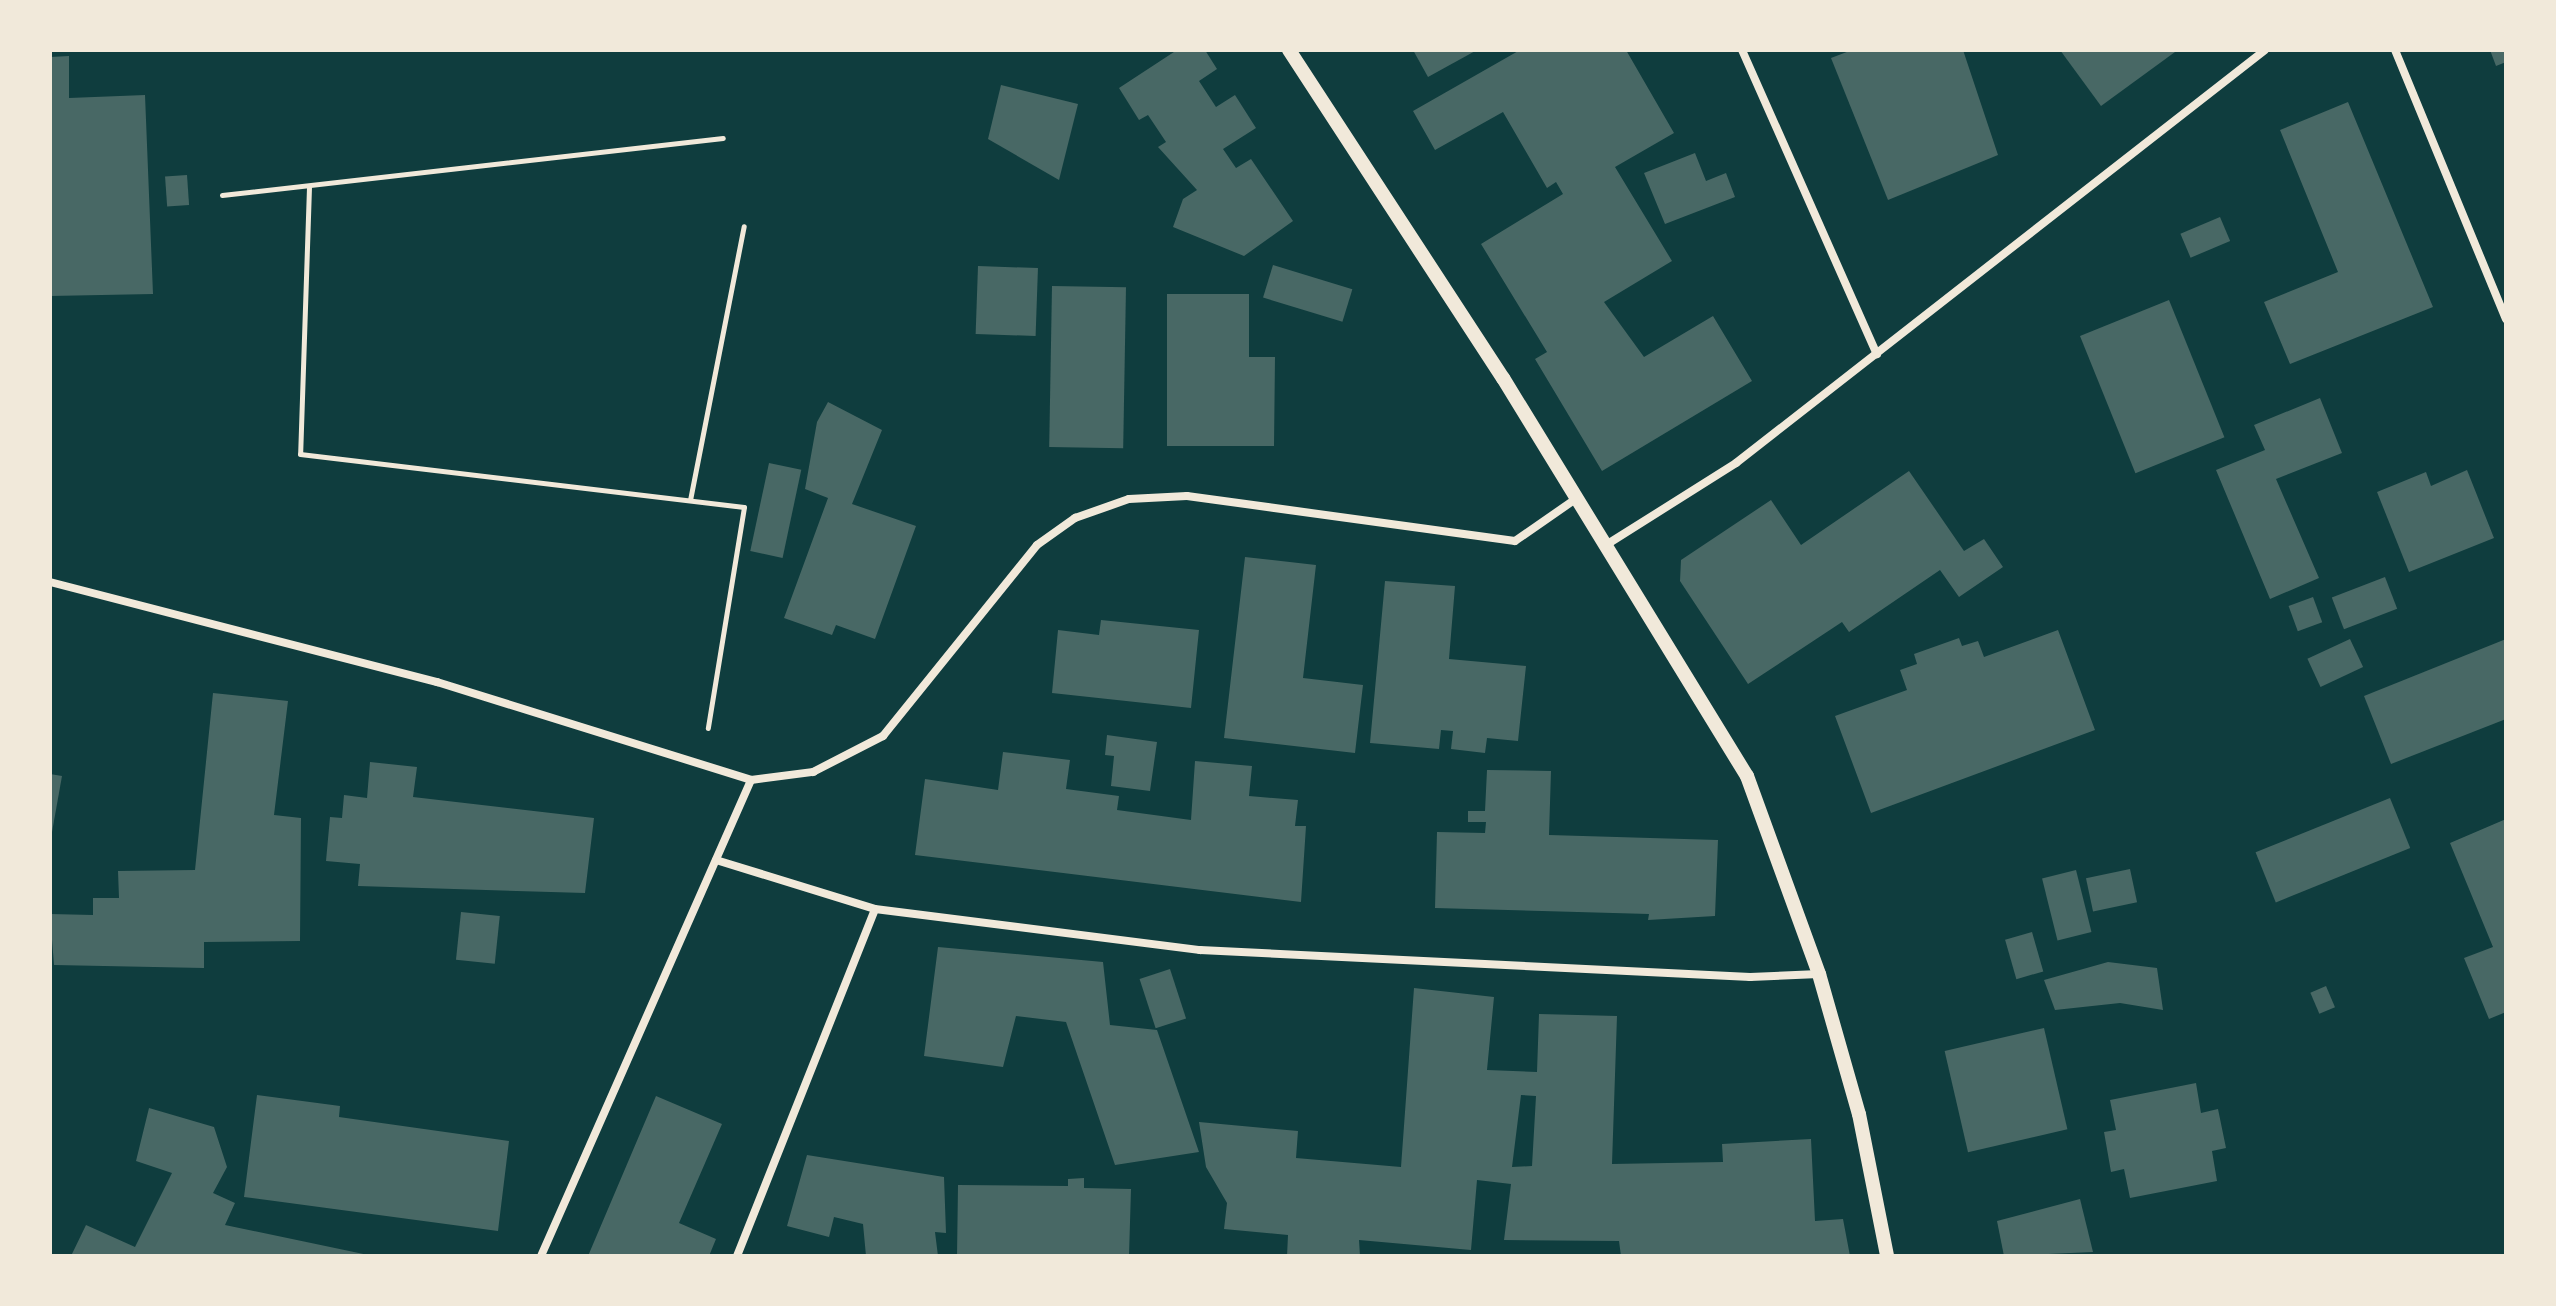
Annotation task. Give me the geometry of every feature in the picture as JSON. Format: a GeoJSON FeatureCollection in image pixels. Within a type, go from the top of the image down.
{"type":"FeatureCollection","features":[{"type":"Feature","properties":{"kind":"street"},"geometry":{"type":"LineString","coordinates":[[1289,50],[1577,498],[1747,776],[1819,974],[1859,1114],[1887,1256]]}},
{"type":"Feature","properties":{"kind":"street"},"geometry":{"type":"LineString","coordinates":[[1742,50],[1877,354]]}},
{"type":"Feature","properties":{"kind":"street"},"geometry":{"type":"LineString","coordinates":[[1606,545],[1736,463],[2265,50]]}},
{"type":"Feature","properties":{"kind":"street"},"geometry":{"type":"LineString","coordinates":[[2395,50],[2506,319]]}},
{"type":"Feature","properties":{"kind":"street"},"geometry":{"type":"LineString","coordinates":[[50,582],[437,682],[751,780],[813,772],[883,736],[1037,545],[1075,518],[1129,499],[1187,496],[1515,541],[1577,498]]}},
{"type":"Feature","properties":{"kind":"street"},"geometry":{"type":"LineString","coordinates":[[541,1256],[751,780]]}},
{"type":"Feature","properties":{"kind":"street"},"geometry":{"type":"LineString","coordinates":[[716,860],[875,909],[1200,950],[1750,977],[1819,974]]}},
{"type":"Feature","properties":{"kind":"street"},"geometry":{"type":"LineString","coordinates":[[737,1256],[875,909]]}},
{"type":"Feature","properties":{"kind":"path"},"geometry":{"type":"LineString","coordinates":[[222,195],[723,138]]}},
{"type":"Feature","properties":{"kind":"path"},"geometry":{"type":"LineString","coordinates":[[309,187],[300,454],[744,507],[702,765]]}},
{"type":"Feature","properties":{"kind":"path"},"geometry":{"type":"LineString","coordinates":[[690,500],[744,226]]}},
{"type":"Feature","properties":{"kind":"building"},"geometry":{"type":"Polygon","coordinates":[[[1177,50],[1205,50],[1217,69],[1199,81],[1216,107],[1235,95],[1256,128],[1223,149],[1236,168],[1251,159],[1293,221],[1244,256],[1173,227],[1183,199],[1197,190],[1158,147],[1166,142],[1148,115],[1139,120],[1119,88],[1177,50]]]}},
{"type":"Feature","properties":{"kind":"building"},"geometry":{"type":"Polygon","coordinates":[[[1413,50],[1477,50],[1428,77],[1413,50]]]}},
{"type":"Feature","properties":{"kind":"building"},"geometry":{"type":"Polygon","coordinates":[[[1520,50],[1626,50],[1674,133],[1615,167],[1672,261],[1604,302],[1644,357],[1713,316],[1752,381],[1602,471],[1535,359],[1547,352],[1481,244],[1563,194],[1556,182],[1547,188],[1503,112],[1435,150],[1413,111],[1520,50]]]}},
{"type":"Feature","properties":{"kind":"building"},"geometry":{"type":"Polygon","coordinates":[[[1852,50],[1963,50],[1998,155],[1888,200],[1831,58],[1852,50]]]}},
{"type":"Feature","properties":{"kind":"building"},"geometry":{"type":"Polygon","coordinates":[[[2060,50],[2173,50],[2175,52],[2101,106],[2060,50]]]}},
{"type":"Feature","properties":{"kind":"building"},"geometry":{"type":"Polygon","coordinates":[[[2490,50],[2506,50],[2506,62],[2496,66],[2490,50]]]}},
{"type":"Feature","properties":{"kind":"building"},"geometry":{"type":"Polygon","coordinates":[[[69,56],[69,98],[145,95],[153,294],[50,296],[50,57],[69,56]]]}},
{"type":"Feature","properties":{"kind":"building"},"geometry":{"type":"Polygon","coordinates":[[[1001,85],[1078,104],[1059,180],[988,139],[1001,85]]]}},
{"type":"Feature","properties":{"kind":"building"},"geometry":{"type":"Polygon","coordinates":[[[2348,102],[2433,307],[2290,364],[2264,302],[2338,272],[2280,130],[2348,102]]]}},
{"type":"Feature","properties":{"kind":"building"},"geometry":{"type":"Polygon","coordinates":[[[1695,153],[1706,181],[1726,173],[1735,197],[1665,224],[1644,173],[1695,153]]]}},
{"type":"Feature","properties":{"kind":"building"},"geometry":{"type":"Polygon","coordinates":[[[187,175],[189,205],[167,206],[165,177],[187,175]]]}},
{"type":"Feature","properties":{"kind":"building"},"geometry":{"type":"Polygon","coordinates":[[[2220,217],[2230,241],[2191,258],[2180,234],[2220,217]]]}},
{"type":"Feature","properties":{"kind":"building"},"geometry":{"type":"Polygon","coordinates":[[[1273,265],[1352,289],[1342,322],[1263,298],[1273,265]]]}},
{"type":"Feature","properties":{"kind":"building"},"geometry":{"type":"Polygon","coordinates":[[[978,266],[1038,268],[1036,336],[976,334],[978,266]]]}},
{"type":"Feature","properties":{"kind":"building"},"geometry":{"type":"Polygon","coordinates":[[[1052,286],[1126,287],[1123,448],[1049,447],[1052,286]]]}},
{"type":"Feature","properties":{"kind":"building"},"geometry":{"type":"Polygon","coordinates":[[[1167,294],[1249,294],[1249,357],[1275,357],[1274,446],[1167,446],[1167,294]]]}},
{"type":"Feature","properties":{"kind":"building"},"geometry":{"type":"Polygon","coordinates":[[[2169,300],[2224,437],[2135,473],[2080,336],[2169,300]]]}},
{"type":"Feature","properties":{"kind":"building"},"geometry":{"type":"Polygon","coordinates":[[[2320,398],[2342,453],[2276,479],[2319,578],[2270,599],[2216,470],[2265,450],[2254,425],[2320,398]]]}},
{"type":"Feature","properties":{"kind":"building"},"geometry":{"type":"Polygon","coordinates":[[[828,402],[882,430],[852,504],[916,526],[875,639],[836,625],[832,635],[784,618],[828,498],[805,489],[817,422],[828,402]]]}},
{"type":"Feature","properties":{"kind":"building"},"geometry":{"type":"Polygon","coordinates":[[[769,463],[801,470],[783,558],[750,551],[769,463]]]}},
{"type":"Feature","properties":{"kind":"building"},"geometry":{"type":"Polygon","coordinates":[[[2467,470],[2494,538],[2409,572],[2377,492],[2426,472],[2431,486],[2467,470]]]}},
{"type":"Feature","properties":{"kind":"building"},"geometry":{"type":"Polygon","coordinates":[[[1909,471],[1964,551],[1984,539],[2003,567],[1959,597],[1940,570],[1849,632],[1842,622],[1748,684],[1680,581],[1681,560],[1771,500],[1801,545],[1909,471]]]}},
{"type":"Feature","properties":{"kind":"building"},"geometry":{"type":"Polygon","coordinates":[[[1245,557],[1316,565],[1303,678],[1363,685],[1355,753],[1224,738],[1245,557]]]}},
{"type":"Feature","properties":{"kind":"building"},"geometry":{"type":"Polygon","coordinates":[[[2385,577],[2397,609],[2344,629],[2332,597],[2385,577]]]}},
{"type":"Feature","properties":{"kind":"building"},"geometry":{"type":"Polygon","coordinates":[[[1385,581],[1455,586],[1449,659],[1526,666],[1518,741],[1487,738],[1485,753],[1451,749],[1453,731],[1441,730],[1439,749],[1370,743],[1385,581]]]}},
{"type":"Feature","properties":{"kind":"building"},"geometry":{"type":"Polygon","coordinates":[[[2313,597],[2322,622],[2298,631],[2289,606],[2313,597]]]}},
{"type":"Feature","properties":{"kind":"building"},"geometry":{"type":"Polygon","coordinates":[[[1101,620],[1199,630],[1191,708],[1052,693],[1058,630],[1099,635],[1101,620]]]}},
{"type":"Feature","properties":{"kind":"building"},"geometry":{"type":"Polygon","coordinates":[[[2058,630],[2095,730],[1871,813],[1835,716],[1907,690],[1900,670],[1917,664],[1914,654],[1959,638],[1962,646],[1978,641],[1984,657],[2058,630]]]}},
{"type":"Feature","properties":{"kind":"building"},"geometry":{"type":"Polygon","coordinates":[[[2350,639],[2363,667],[2321,687],[2307,659],[2350,639]]]}},
{"type":"Feature","properties":{"kind":"building"},"geometry":{"type":"Polygon","coordinates":[[[2506,639],[2506,719],[2391,764],[2364,696],[2506,639]]]}},
{"type":"Feature","properties":{"kind":"building"},"geometry":{"type":"Polygon","coordinates":[[[213,693],[288,701],[274,815],[301,818],[300,941],[204,942],[204,968],[54,965],[50,914],[93,915],[93,898],[119,898],[118,871],[195,870],[213,693]]]}},
{"type":"Feature","properties":{"kind":"building"},"geometry":{"type":"Polygon","coordinates":[[[1107,735],[1157,742],[1150,791],[1111,786],[1114,756],[1105,755],[1107,735]]]}},
{"type":"Feature","properties":{"kind":"building"},"geometry":{"type":"Polygon","coordinates":[[[1003,752],[1070,760],[1066,789],[1119,796],[1117,810],[1191,820],[1195,761],[1252,766],[1249,796],[1298,800],[1295,826],[1306,826],[1301,902],[915,855],[925,779],[998,790],[1003,752]]]}},
{"type":"Feature","properties":{"kind":"building"},"geometry":{"type":"Polygon","coordinates":[[[370,762],[417,767],[413,797],[594,818],[585,893],[358,886],[360,864],[326,861],[330,817],[342,818],[344,795],[367,798],[370,762]]]}},
{"type":"Feature","properties":{"kind":"building"},"geometry":{"type":"Polygon","coordinates":[[[1487,770],[1551,771],[1549,835],[1718,840],[1715,916],[1648,920],[1649,914],[1435,908],[1437,832],[1485,833],[1486,822],[1468,822],[1468,811],[1485,811],[1487,770]]]}},
{"type":"Feature","properties":{"kind":"building"},"geometry":{"type":"Polygon","coordinates":[[[50,774],[62,776],[52,832],[50,832],[50,774]]]}},
{"type":"Feature","properties":{"kind":"building"},"geometry":{"type":"Polygon","coordinates":[[[2390,798],[2410,848],[2276,902],[2256,852],[2390,798]]]}},
{"type":"Feature","properties":{"kind":"building"},"geometry":{"type":"Polygon","coordinates":[[[2506,819],[2506,1012],[2489,1019],[2464,958],[2493,947],[2450,843],[2506,819]]]}},
{"type":"Feature","properties":{"kind":"building"},"geometry":{"type":"Polygon","coordinates":[[[2130,869],[2137,902],[2093,912],[2086,878],[2130,869]]]}},
{"type":"Feature","properties":{"kind":"building"},"geometry":{"type":"Polygon","coordinates":[[[2076,870],[2091,932],[2058,941],[2042,878],[2076,870]]]}},
{"type":"Feature","properties":{"kind":"building"},"geometry":{"type":"Polygon","coordinates":[[[461,912],[500,916],[495,964],[456,960],[461,912]]]}},
{"type":"Feature","properties":{"kind":"building"},"geometry":{"type":"Polygon","coordinates":[[[2032,932],[2043,971],[2016,979],[2005,940],[2032,932]]]}},
{"type":"Feature","properties":{"kind":"building"},"geometry":{"type":"Polygon","coordinates":[[[938,947],[1103,962],[1110,1025],[1157,1030],[1199,1152],[1115,1165],[1066,1022],[1016,1016],[1003,1067],[924,1056],[938,947]]]}},
{"type":"Feature","properties":{"kind":"building"},"geometry":{"type":"Polygon","coordinates":[[[2108,962],[2157,968],[2163,1010],[2120,1003],[2055,1010],[2044,980],[2108,962]]]}},
{"type":"Feature","properties":{"kind":"building"},"geometry":{"type":"Polygon","coordinates":[[[1170,969],[1186,1018],[1156,1028],[1140,979],[1170,969]]]}},
{"type":"Feature","properties":{"kind":"building"},"geometry":{"type":"Polygon","coordinates":[[[2326,986],[2335,1007],[2319,1014],[2310,993],[2326,986]]]}},
{"type":"Feature","properties":{"kind":"building"},"geometry":{"type":"Polygon","coordinates":[[[1414,988],[1494,997],[1487,1070],[1537,1072],[1539,1014],[1617,1016],[1612,1164],[1723,1162],[1722,1144],[1811,1139],[1815,1221],[1843,1219],[1850,1256],[1621,1256],[1619,1241],[1504,1240],[1511,1184],[1477,1180],[1471,1250],[1359,1240],[1360,1256],[1287,1256],[1288,1235],[1224,1229],[1227,1203],[1206,1167],[1199,1122],[1298,1131],[1296,1158],[1401,1167],[1414,988]],[[1521,1095],[1512,1167],[1532,1166],[1536,1096],[1521,1095]]]}},
{"type":"Feature","properties":{"kind":"building"},"geometry":{"type":"Polygon","coordinates":[[[2044,1028],[2067,1129],[1968,1152],[1945,1051],[2044,1028]]]}},
{"type":"Feature","properties":{"kind":"building"},"geometry":{"type":"Polygon","coordinates":[[[2196,1083],[2201,1113],[2218,1109],[2226,1148],[2212,1151],[2217,1181],[2130,1198],[2124,1169],[2111,1172],[2104,1132],[2116,1130],[2110,1100],[2196,1083]]]}},
{"type":"Feature","properties":{"kind":"building"},"geometry":{"type":"Polygon","coordinates":[[[257,1095],[340,1106],[339,1117],[509,1141],[498,1231],[244,1197],[257,1095]]]}},
{"type":"Feature","properties":{"kind":"building"},"geometry":{"type":"Polygon","coordinates":[[[656,1096],[722,1124],[679,1223],[716,1239],[709,1256],[588,1256],[656,1096]]]}},
{"type":"Feature","properties":{"kind":"building"},"geometry":{"type":"Polygon","coordinates":[[[149,1108],[214,1127],[227,1167],[213,1193],[235,1203],[225,1225],[373,1256],[71,1256],[86,1225],[135,1247],[172,1173],[136,1161],[149,1108]]]}},
{"type":"Feature","properties":{"kind":"building"},"geometry":{"type":"Polygon","coordinates":[[[807,1155],[944,1177],[946,1233],[935,1232],[938,1256],[866,1256],[863,1224],[834,1217],[829,1237],[787,1226],[807,1155]]]}},
{"type":"Feature","properties":{"kind":"building"},"geometry":{"type":"Polygon","coordinates":[[[1084,1178],[1084,1188],[1131,1189],[1129,1256],[957,1256],[958,1185],[1068,1186],[1068,1179],[1084,1178]]]}},
{"type":"Feature","properties":{"kind":"building"},"geometry":{"type":"Polygon","coordinates":[[[2080,1199],[2093,1252],[2004,1256],[1997,1221],[2080,1199]]]}}]}
